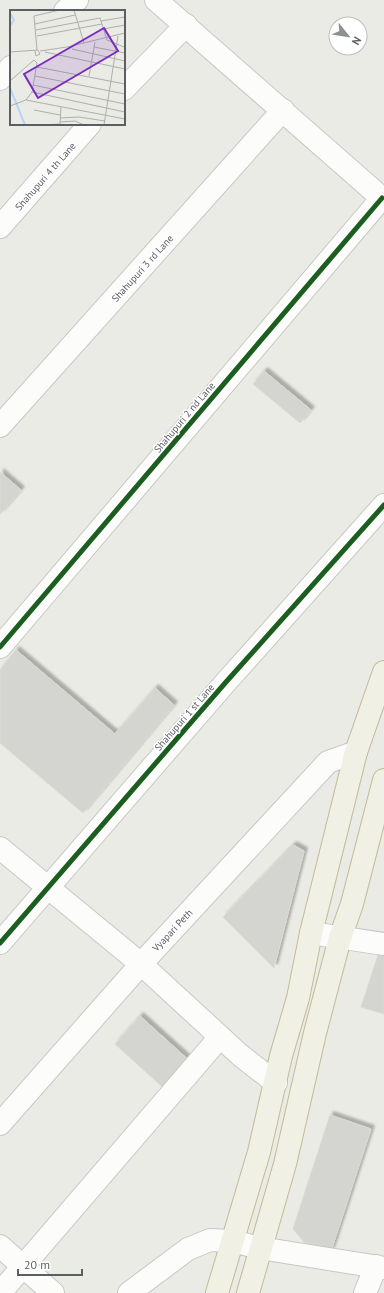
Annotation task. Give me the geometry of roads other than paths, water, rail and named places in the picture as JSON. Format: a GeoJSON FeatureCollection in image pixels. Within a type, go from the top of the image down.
{"type":"FeatureCollection","features":[{"type":"Feature","properties":{"kind":"highway"},"geometry":{"type":"LineString","coordinates":[[217,1293],[244,1204],[276,1083],[281,1056],[298,998],[311,933],[356,752],[384,672]]}},
{"type":"Feature","properties":{"kind":"highway"},"geometry":{"type":"LineString","coordinates":[[248,1293],[285,1164],[314,1033],[340,938],[352,904],[384,780]]}},
{"type":"Feature","properties":{"kind":"street"},"geometry":{"type":"LineString","coordinates":[[66,10],[77,0]]}},
{"type":"Feature","properties":{"kind":"street"},"geometry":{"type":"LineString","coordinates":[[156,0],[383,199]]}},
{"type":"Feature","properties":{"kind":"street"},"geometry":{"type":"LineString","coordinates":[[125,88],[186,25]]}},
{"type":"Feature","properties":{"kind":"street"},"geometry":{"type":"LineString","coordinates":[[0,79],[10,68]]}},
{"type":"Feature","properties":{"kind":"street","name":"Shahupuri 3 rd Lane"},"geometry":{"type":"LineString","coordinates":[[0,426],[283,110]]}},
{"type":"Feature","properties":{"kind":"street","name":"Shahupuri 4 th Lane"},"geometry":{"type":"LineString","coordinates":[[0,227],[89,125]]}},
{"type":"Feature","properties":{"kind":"street","name":"Shahupuri 2 nd Lane"},"geometry":{"type":"LineString","coordinates":[[0,647],[383,199]]}},
{"type":"Feature","properties":{"kind":"street","name":"Shahupuri 1 st Lane"},"geometry":{"type":"LineString","coordinates":[[0,942],[226,682],[384,505]]}},
{"type":"Feature","properties":{"kind":"street","name":"Vyapari Peth"},"geometry":{"type":"LineString","coordinates":[[0,1124],[141,964],[328,762],[356,752]]}},
{"type":"Feature","properties":{"kind":"street"},"geometry":{"type":"LineString","coordinates":[[0,848],[141,964],[240,1055],[276,1083]]}},
{"type":"Feature","properties":{"kind":"street"},"geometry":{"type":"LineString","coordinates":[[311,933],[384,944]]}},
{"type":"Feature","properties":{"kind":"street"},"geometry":{"type":"LineString","coordinates":[[0,1293],[220,1037]]}},
{"type":"Feature","properties":{"kind":"street"},"geometry":{"type":"LineString","coordinates":[[129,1293],[188,1249],[210,1240],[232,1241],[260,1248],[380,1267],[365,1293]]}},
{"type":"Feature","properties":{"kind":"street"},"geometry":{"type":"LineString","coordinates":[[0,1246],[53,1293]]}}]}
